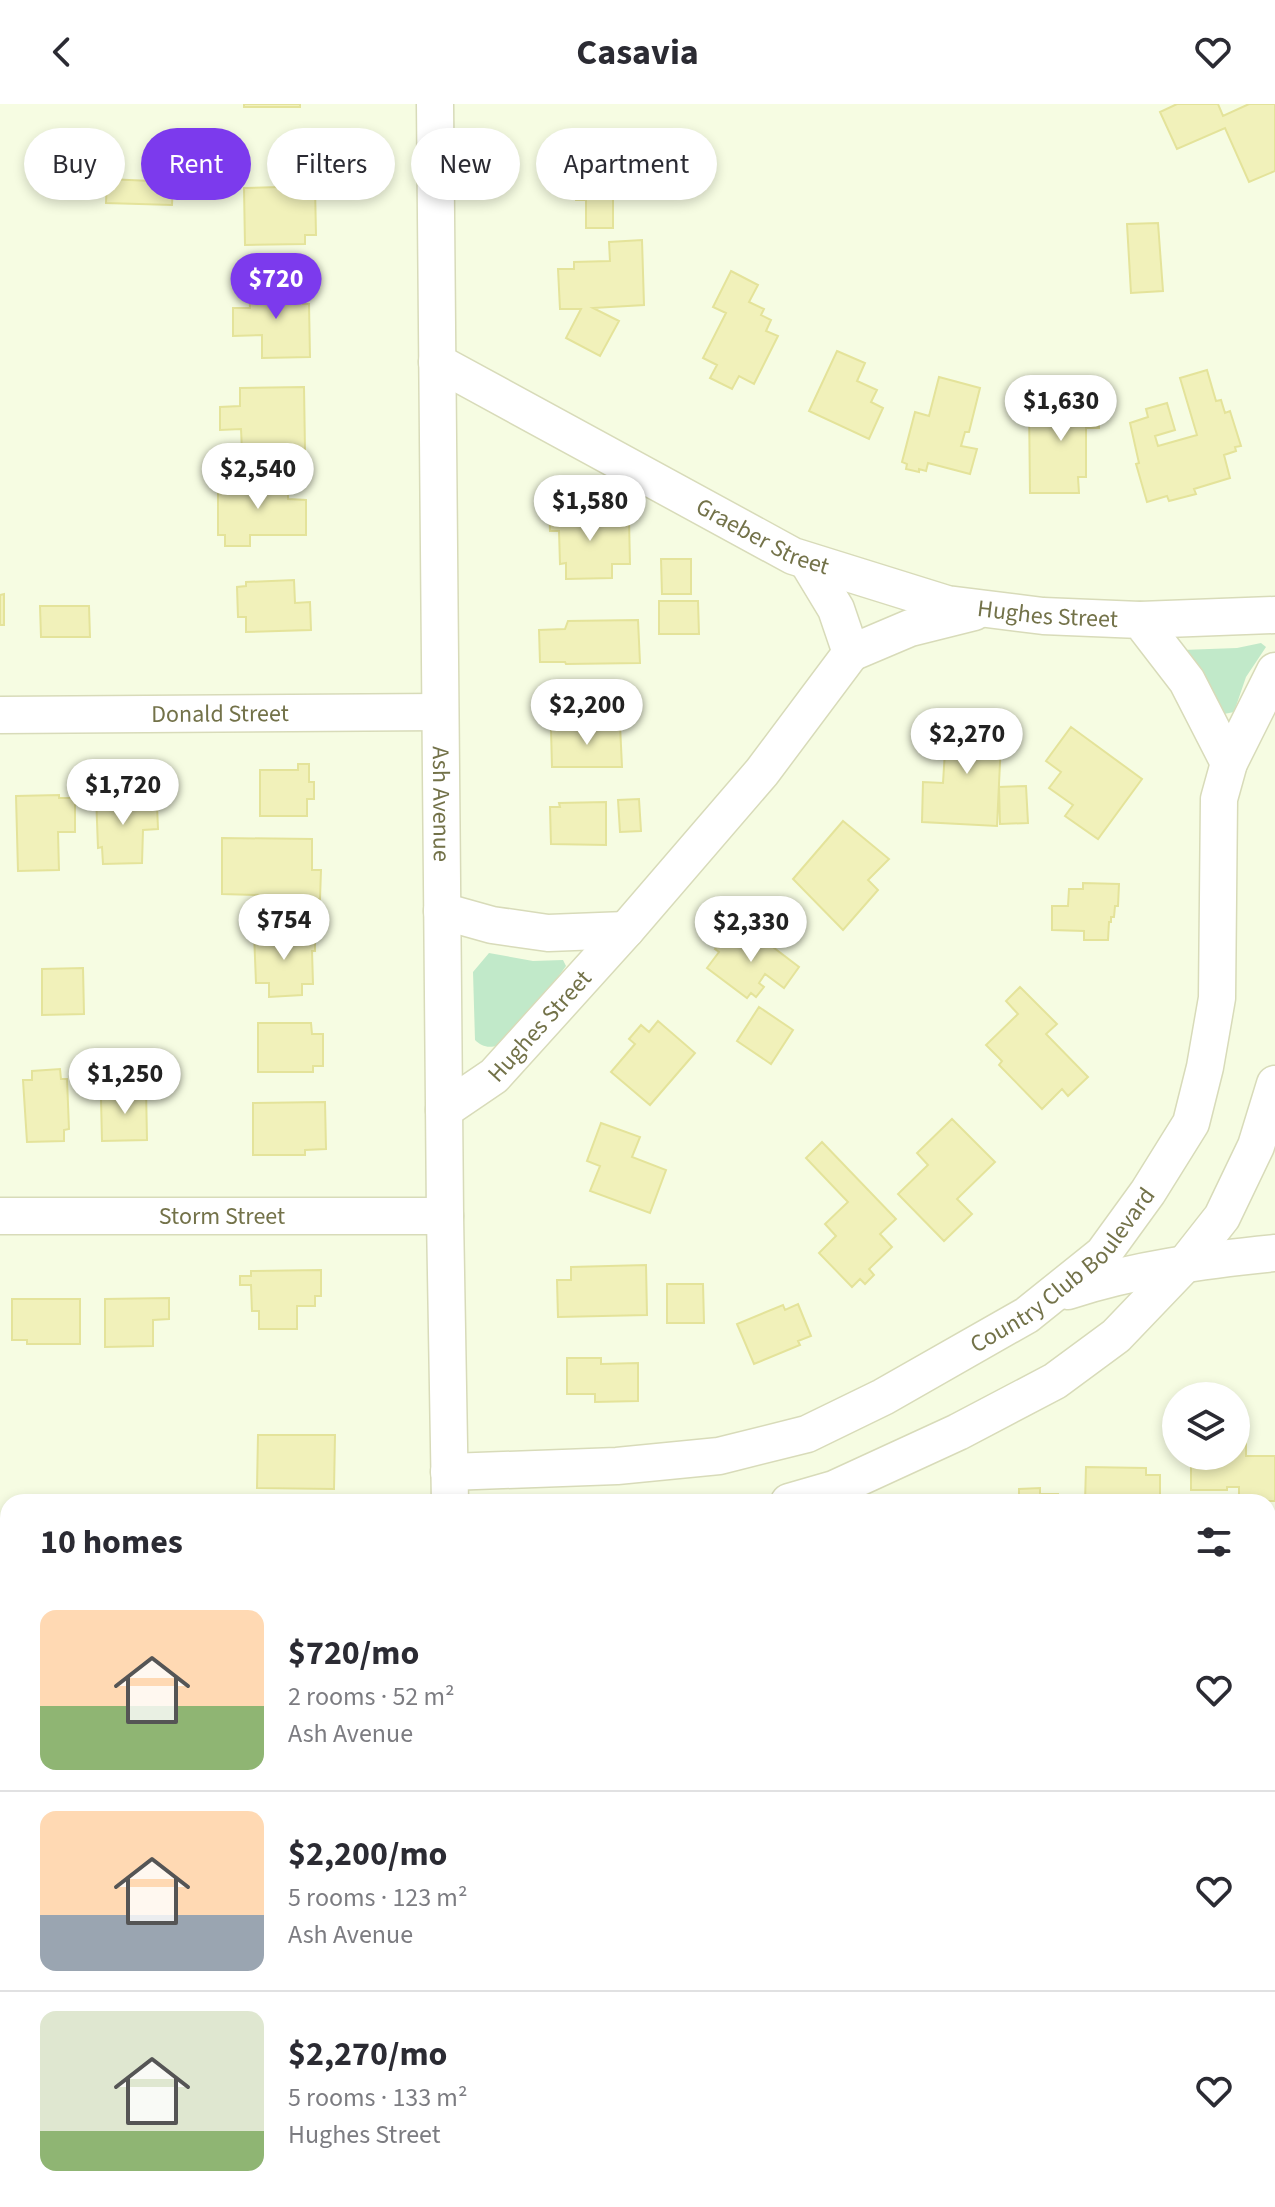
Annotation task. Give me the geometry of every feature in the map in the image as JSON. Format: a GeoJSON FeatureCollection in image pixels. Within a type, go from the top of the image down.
{"type":"FeatureCollection","features":[{"type":"Feature","properties":{"kind":"street","name":"Ash Avenue"},"geometry":{"type":"LineString","coordinates":[[435,104],[450,1487]]}},
{"type":"Feature","properties":{"kind":"street","name":"Graeber Street"},"geometry":{"type":"LineString","coordinates":[[437,362],[793,556],[885,585]]}},
{"type":"Feature","properties":{"kind":"street"},"geometry":{"type":"LineString","coordinates":[[807,561],[836,609],[851,653],[910,628],[989,609]]}},
{"type":"Feature","properties":{"kind":"street","name":"Hughes Street"},"geometry":{"type":"LineString","coordinates":[[885,585],[947,604],[1043,616],[1140,620],[1187,681],[1229,763]]}},
{"type":"Feature","properties":{"kind":"street"},"geometry":{"type":"LineString","coordinates":[[1140,620],[1275,615]]}},
{"type":"Feature","properties":{"kind":"street","name":"Hughes Street"},"geometry":{"type":"LineString","coordinates":[[444,1110],[494,1076],[626,930],[762,772],[851,653]]}},
{"type":"Feature","properties":{"kind":"street","name":"Country Club Boulevard"},"geometry":{"type":"LineString","coordinates":[[450,1487],[719,1456],[807,1434],[947,1362],[1027,1315],[1103,1254],[1148,1192],[1191,1123],[1217,998],[1219,799],[1229,763],[1275,671]]}},
{"type":"Feature","properties":{"kind":"street","name":"Donald Street"},"geometry":{"type":"LineString","coordinates":[[0,715],[440,712]]}},
{"type":"Feature","properties":{"kind":"street","name":"Hughes Street"},"geometry":{"type":"LineString","coordinates":[[442,911],[492,925],[548,933],[626,930]]}},
{"type":"Feature","properties":{"kind":"street"},"geometry":{"type":"LineString","coordinates":[[841,1494],[1055,1381],[1116,1336],[1185,1264],[1222,1217],[1256,1146],[1275,1084]]}},
{"type":"Feature","properties":{"kind":"street","name":"Storm Street"},"geometry":{"type":"LineString","coordinates":[[0,1216],[445,1216]]}},
{"type":"Feature","properties":{"kind":"street"},"geometry":{"type":"LineString","coordinates":[[1048,1298],[1104,1279],[1185,1264],[1275,1253]]}},
{"type":"Feature","properties":{"kind":"street"},"geometry":{"type":"LineString","coordinates":[[807,1434],[836,1494]]}},
{"type":"Feature","properties":{"kind":"green space"},"geometry":{"type":"Polygon","coordinates":[[[1261,643],[1266,647],[1246,677],[1234,712],[1224,714],[1182,650],[1237,648],[1261,643]]]}},
{"type":"Feature","properties":{"kind":"green space"},"geometry":{"type":"Polygon","coordinates":[[[489,953],[533,961],[563,960],[566,966],[514,1032],[505,1041],[491,1047],[475,1040],[473,972],[489,953]]]}},
{"type":"Feature","properties":{"kind":"building"},"geometry":{"type":"Polygon","coordinates":[[[244,104],[300,104],[300,107],[244,107],[244,104]]]}},
{"type":"Feature","properties":{"kind":"building"},"geometry":{"type":"Polygon","coordinates":[[[1177,104],[1218,104],[1223,116],[1249,104],[1275,104],[1275,171],[1249,182],[1225,128],[1177,149],[1160,112],[1177,104]]]}},
{"type":"Feature","properties":{"kind":"building"},"geometry":{"type":"Polygon","coordinates":[[[125,180],[141,181],[141,200],[172,200],[172,205],[106,203],[106,200],[125,200],[125,180]]]}},
{"type":"Feature","properties":{"kind":"building"},"geometry":{"type":"Polygon","coordinates":[[[267,187],[267,200],[315,200],[316,235],[305,235],[305,244],[245,245],[244,200],[251,200],[251,188],[267,187]]]}},
{"type":"Feature","properties":{"kind":"building"},"geometry":{"type":"Polygon","coordinates":[[[586,200],[613,200],[613,228],[586,228],[586,200]]]}},
{"type":"Feature","properties":{"kind":"building"},"geometry":{"type":"Polygon","coordinates":[[[1158,223],[1163,291],[1131,293],[1127,224],[1158,223]]]}},
{"type":"Feature","properties":{"kind":"building"},"geometry":{"type":"Polygon","coordinates":[[[642,240],[644,305],[593,308],[619,321],[600,356],[566,338],[581,309],[560,309],[558,269],[574,269],[574,262],[610,261],[609,242],[642,240]]]}},
{"type":"Feature","properties":{"kind":"building"},"geometry":{"type":"Polygon","coordinates":[[[731,271],[758,285],[749,302],[764,309],[761,315],[771,320],[766,331],[778,336],[754,384],[739,376],[732,389],[710,378],[717,365],[703,358],[726,313],[713,307],[731,271]]]}},
{"type":"Feature","properties":{"kind":"building"},"geometry":{"type":"Polygon","coordinates":[[[249,285],[303,285],[303,304],[309,304],[310,357],[262,358],[262,335],[233,336],[233,308],[250,308],[249,285]]]}},
{"type":"Feature","properties":{"kind":"building"},"geometry":{"type":"Polygon","coordinates":[[[837,351],[865,363],[857,381],[877,390],[871,402],[883,408],[869,439],[809,411],[837,351]]]}},
{"type":"Feature","properties":{"kind":"building"},"geometry":{"type":"Polygon","coordinates":[[[1207,370],[1216,401],[1221,400],[1225,413],[1230,411],[1241,446],[1224,455],[1230,478],[1194,489],[1196,494],[1169,501],[1167,496],[1147,502],[1136,464],[1139,463],[1130,423],[1148,417],[1146,409],[1167,403],[1175,430],[1155,436],[1158,446],[1197,435],[1180,378],[1207,370]]]}},
{"type":"Feature","properties":{"kind":"building"},"geometry":{"type":"Polygon","coordinates":[[[939,377],[980,388],[969,432],[965,432],[961,446],[977,449],[970,474],[928,463],[926,471],[919,469],[919,472],[906,469],[907,464],[902,462],[915,412],[929,416],[939,377]]]}},
{"type":"Feature","properties":{"kind":"building"},"geometry":{"type":"Polygon","coordinates":[[[304,387],[305,451],[242,451],[241,429],[220,430],[220,407],[240,406],[240,388],[304,387]]]}},
{"type":"Feature","properties":{"kind":"building"},"geometry":{"type":"Polygon","coordinates":[[[1099,395],[1099,428],[1086,428],[1086,477],[1078,477],[1079,493],[1030,493],[1029,405],[1054,405],[1054,396],[1099,395]]]}},
{"type":"Feature","properties":{"kind":"building"},"geometry":{"type":"Polygon","coordinates":[[[218,481],[288,481],[288,499],[306,500],[306,535],[250,535],[250,546],[225,546],[225,535],[218,535],[218,481]]]}},
{"type":"Feature","properties":{"kind":"building"},"geometry":{"type":"Polygon","coordinates":[[[581,506],[582,516],[612,516],[612,520],[629,520],[630,564],[612,564],[612,578],[566,579],[566,563],[560,564],[559,531],[550,531],[549,507],[581,506]]]}},
{"type":"Feature","properties":{"kind":"building"},"geometry":{"type":"Polygon","coordinates":[[[661,559],[691,559],[691,594],[662,594],[661,559]]]}},
{"type":"Feature","properties":{"kind":"building"},"geometry":{"type":"Polygon","coordinates":[[[294,580],[295,603],[310,602],[311,630],[246,632],[246,617],[238,617],[237,587],[246,586],[246,582],[294,580]]]}},
{"type":"Feature","properties":{"kind":"building"},"geometry":{"type":"Polygon","coordinates":[[[4,594],[4,625],[0,625],[0,595],[4,594]]]}},
{"type":"Feature","properties":{"kind":"building"},"geometry":{"type":"Polygon","coordinates":[[[659,601],[698,601],[699,634],[659,634],[659,601]]]}},
{"type":"Feature","properties":{"kind":"building"},"geometry":{"type":"Polygon","coordinates":[[[40,606],[89,606],[90,637],[41,637],[40,606]]]}},
{"type":"Feature","properties":{"kind":"building"},"geometry":{"type":"Polygon","coordinates":[[[638,620],[640,663],[540,662],[539,630],[565,629],[568,621],[638,620]]]}},
{"type":"Feature","properties":{"kind":"building"},"geometry":{"type":"Polygon","coordinates":[[[947,718],[1002,721],[997,826],[922,822],[923,782],[943,783],[947,718]]]}},
{"type":"Feature","properties":{"kind":"building"},"geometry":{"type":"Polygon","coordinates":[[[620,725],[622,767],[552,767],[551,729],[620,725]]]}},
{"type":"Feature","properties":{"kind":"building"},"geometry":{"type":"Polygon","coordinates":[[[1071,727],[1142,779],[1098,839],[1065,816],[1073,805],[1049,788],[1061,772],[1046,761],[1071,727]]]}},
{"type":"Feature","properties":{"kind":"building"},"geometry":{"type":"Polygon","coordinates":[[[298,764],[309,764],[309,782],[314,782],[314,799],[307,799],[307,816],[260,816],[260,770],[298,770],[298,764]]]}},
{"type":"Feature","properties":{"kind":"building"},"geometry":{"type":"Polygon","coordinates":[[[1026,786],[1028,823],[1000,824],[999,787],[1026,786]]]}},
{"type":"Feature","properties":{"kind":"building"},"geometry":{"type":"Polygon","coordinates":[[[141,793],[142,805],[157,805],[158,829],[143,830],[142,863],[103,864],[102,847],[98,848],[96,795],[141,793]]]}},
{"type":"Feature","properties":{"kind":"building"},"geometry":{"type":"Polygon","coordinates":[[[59,795],[59,798],[75,798],[75,832],[58,832],[59,870],[18,871],[16,796],[59,795]]]}},
{"type":"Feature","properties":{"kind":"building"},"geometry":{"type":"Polygon","coordinates":[[[639,799],[641,831],[620,832],[618,800],[639,799]]]}},
{"type":"Feature","properties":{"kind":"building"},"geometry":{"type":"Polygon","coordinates":[[[606,802],[606,845],[551,844],[550,807],[560,807],[559,803],[606,802]]]}},
{"type":"Feature","properties":{"kind":"building"},"geometry":{"type":"Polygon","coordinates":[[[843,821],[889,859],[868,880],[878,890],[843,930],[793,879],[843,821]]]}},
{"type":"Feature","properties":{"kind":"building"},"geometry":{"type":"Polygon","coordinates":[[[222,838],[312,839],[312,870],[321,870],[320,899],[309,899],[309,904],[258,903],[259,895],[222,894],[222,838]]]}},
{"type":"Feature","properties":{"kind":"building"},"geometry":{"type":"Polygon","coordinates":[[[1083,883],[1119,884],[1118,906],[1115,906],[1114,917],[1109,922],[1108,940],[1084,940],[1084,931],[1052,930],[1052,906],[1068,906],[1069,889],[1083,889],[1083,883]]]}},
{"type":"Feature","properties":{"kind":"building"},"geometry":{"type":"Polygon","coordinates":[[[748,928],[799,967],[784,988],[765,974],[759,983],[764,987],[756,997],[751,993],[747,998],[707,968],[719,952],[715,949],[727,934],[737,942],[748,928]]]}},
{"type":"Feature","properties":{"kind":"building"},"geometry":{"type":"Polygon","coordinates":[[[311,932],[311,938],[315,938],[315,951],[312,951],[313,984],[302,984],[302,995],[269,997],[269,983],[256,983],[254,933],[311,932]]]}},
{"type":"Feature","properties":{"kind":"building"},"geometry":{"type":"Polygon","coordinates":[[[83,968],[84,1014],[42,1015],[42,969],[83,968]]]}},
{"type":"Feature","properties":{"kind":"building"},"geometry":{"type":"Polygon","coordinates":[[[1020,987],[1057,1024],[1046,1034],[1088,1077],[1068,1096],[1062,1089],[1042,1109],[999,1065],[1002,1061],[986,1045],[1018,1014],[1006,1001],[1020,987]]]}},
{"type":"Feature","properties":{"kind":"building"},"geometry":{"type":"Polygon","coordinates":[[[759,1007],[793,1030],[771,1064],[737,1041],[759,1007]]]}},
{"type":"Feature","properties":{"kind":"building"},"geometry":{"type":"Polygon","coordinates":[[[658,1021],[695,1053],[650,1105],[611,1072],[635,1044],[629,1039],[641,1025],[649,1032],[658,1021]]]}},
{"type":"Feature","properties":{"kind":"building"},"geometry":{"type":"Polygon","coordinates":[[[258,1023],[311,1023],[312,1034],[323,1034],[323,1066],[313,1066],[313,1072],[258,1072],[258,1023]]]}},
{"type":"Feature","properties":{"kind":"building"},"geometry":{"type":"Polygon","coordinates":[[[60,1069],[61,1079],[67,1079],[69,1129],[64,1130],[64,1141],[27,1142],[23,1080],[32,1080],[32,1071],[60,1069]]]}},
{"type":"Feature","properties":{"kind":"building"},"geometry":{"type":"Polygon","coordinates":[[[146,1088],[147,1140],[102,1141],[101,1099],[120,1099],[120,1089],[146,1088]]]}},
{"type":"Feature","properties":{"kind":"building"},"geometry":{"type":"Polygon","coordinates":[[[325,1102],[326,1149],[305,1150],[305,1155],[253,1155],[253,1103],[325,1102]]]}},
{"type":"Feature","properties":{"kind":"building"},"geometry":{"type":"Polygon","coordinates":[[[952,1119],[995,1162],[957,1199],[972,1214],[944,1241],[898,1194],[928,1165],[917,1153],[952,1119]]]}},
{"type":"Feature","properties":{"kind":"building"},"geometry":{"type":"Polygon","coordinates":[[[601,1123],[640,1137],[632,1157],[666,1170],[650,1213],[590,1191],[600,1166],[587,1161],[601,1123]]]}},
{"type":"Feature","properties":{"kind":"building"},"geometry":{"type":"Polygon","coordinates":[[[822,1142],[896,1219],[880,1234],[892,1247],[869,1269],[874,1275],[865,1284],[860,1279],[852,1287],[819,1253],[836,1236],[825,1224],[848,1202],[806,1158],[822,1142]]]}},
{"type":"Feature","properties":{"kind":"building"},"geometry":{"type":"Polygon","coordinates":[[[646,1265],[647,1315],[558,1317],[557,1280],[571,1280],[571,1267],[646,1265]]]}},
{"type":"Feature","properties":{"kind":"building"},"geometry":{"type":"Polygon","coordinates":[[[321,1270],[321,1296],[315,1296],[315,1306],[297,1306],[297,1329],[259,1329],[259,1311],[252,1311],[251,1285],[240,1285],[240,1276],[251,1276],[251,1271],[321,1270]]]}},
{"type":"Feature","properties":{"kind":"building"},"geometry":{"type":"Polygon","coordinates":[[[667,1284],[703,1284],[704,1323],[667,1323],[667,1284]]]}},
{"type":"Feature","properties":{"kind":"building"},"geometry":{"type":"Polygon","coordinates":[[[169,1298],[169,1319],[153,1320],[153,1346],[105,1347],[105,1299],[169,1298]]]}},
{"type":"Feature","properties":{"kind":"building"},"geometry":{"type":"Polygon","coordinates":[[[12,1299],[80,1299],[80,1344],[27,1344],[27,1340],[12,1340],[12,1299]]]}},
{"type":"Feature","properties":{"kind":"building"},"geometry":{"type":"Polygon","coordinates":[[[798,1304],[811,1336],[798,1341],[800,1345],[754,1364],[737,1324],[783,1305],[785,1310],[798,1304]]]}},
{"type":"Feature","properties":{"kind":"building"},"geometry":{"type":"Polygon","coordinates":[[[567,1358],[601,1358],[601,1364],[638,1363],[638,1401],[595,1402],[595,1394],[567,1394],[567,1358]]]}},
{"type":"Feature","properties":{"kind":"building"},"geometry":{"type":"Polygon","coordinates":[[[258,1435],[335,1435],[334,1489],[257,1488],[258,1435]]]}},
{"type":"Feature","properties":{"kind":"building"},"geometry":{"type":"Polygon","coordinates":[[[1250,1456],[1275,1456],[1275,1494],[1239,1494],[1239,1487],[1191,1490],[1191,1470],[1250,1470],[1250,1456]]]}},
{"type":"Feature","properties":{"kind":"building"},"geometry":{"type":"Polygon","coordinates":[[[1086,1467],[1146,1468],[1146,1475],[1160,1475],[1160,1494],[1085,1494],[1086,1467]]]}},
{"type":"Feature","properties":{"kind":"building"},"geometry":{"type":"Polygon","coordinates":[[[1040,1488],[1040,1494],[1019,1494],[1019,1489],[1040,1488]]]}}]}
